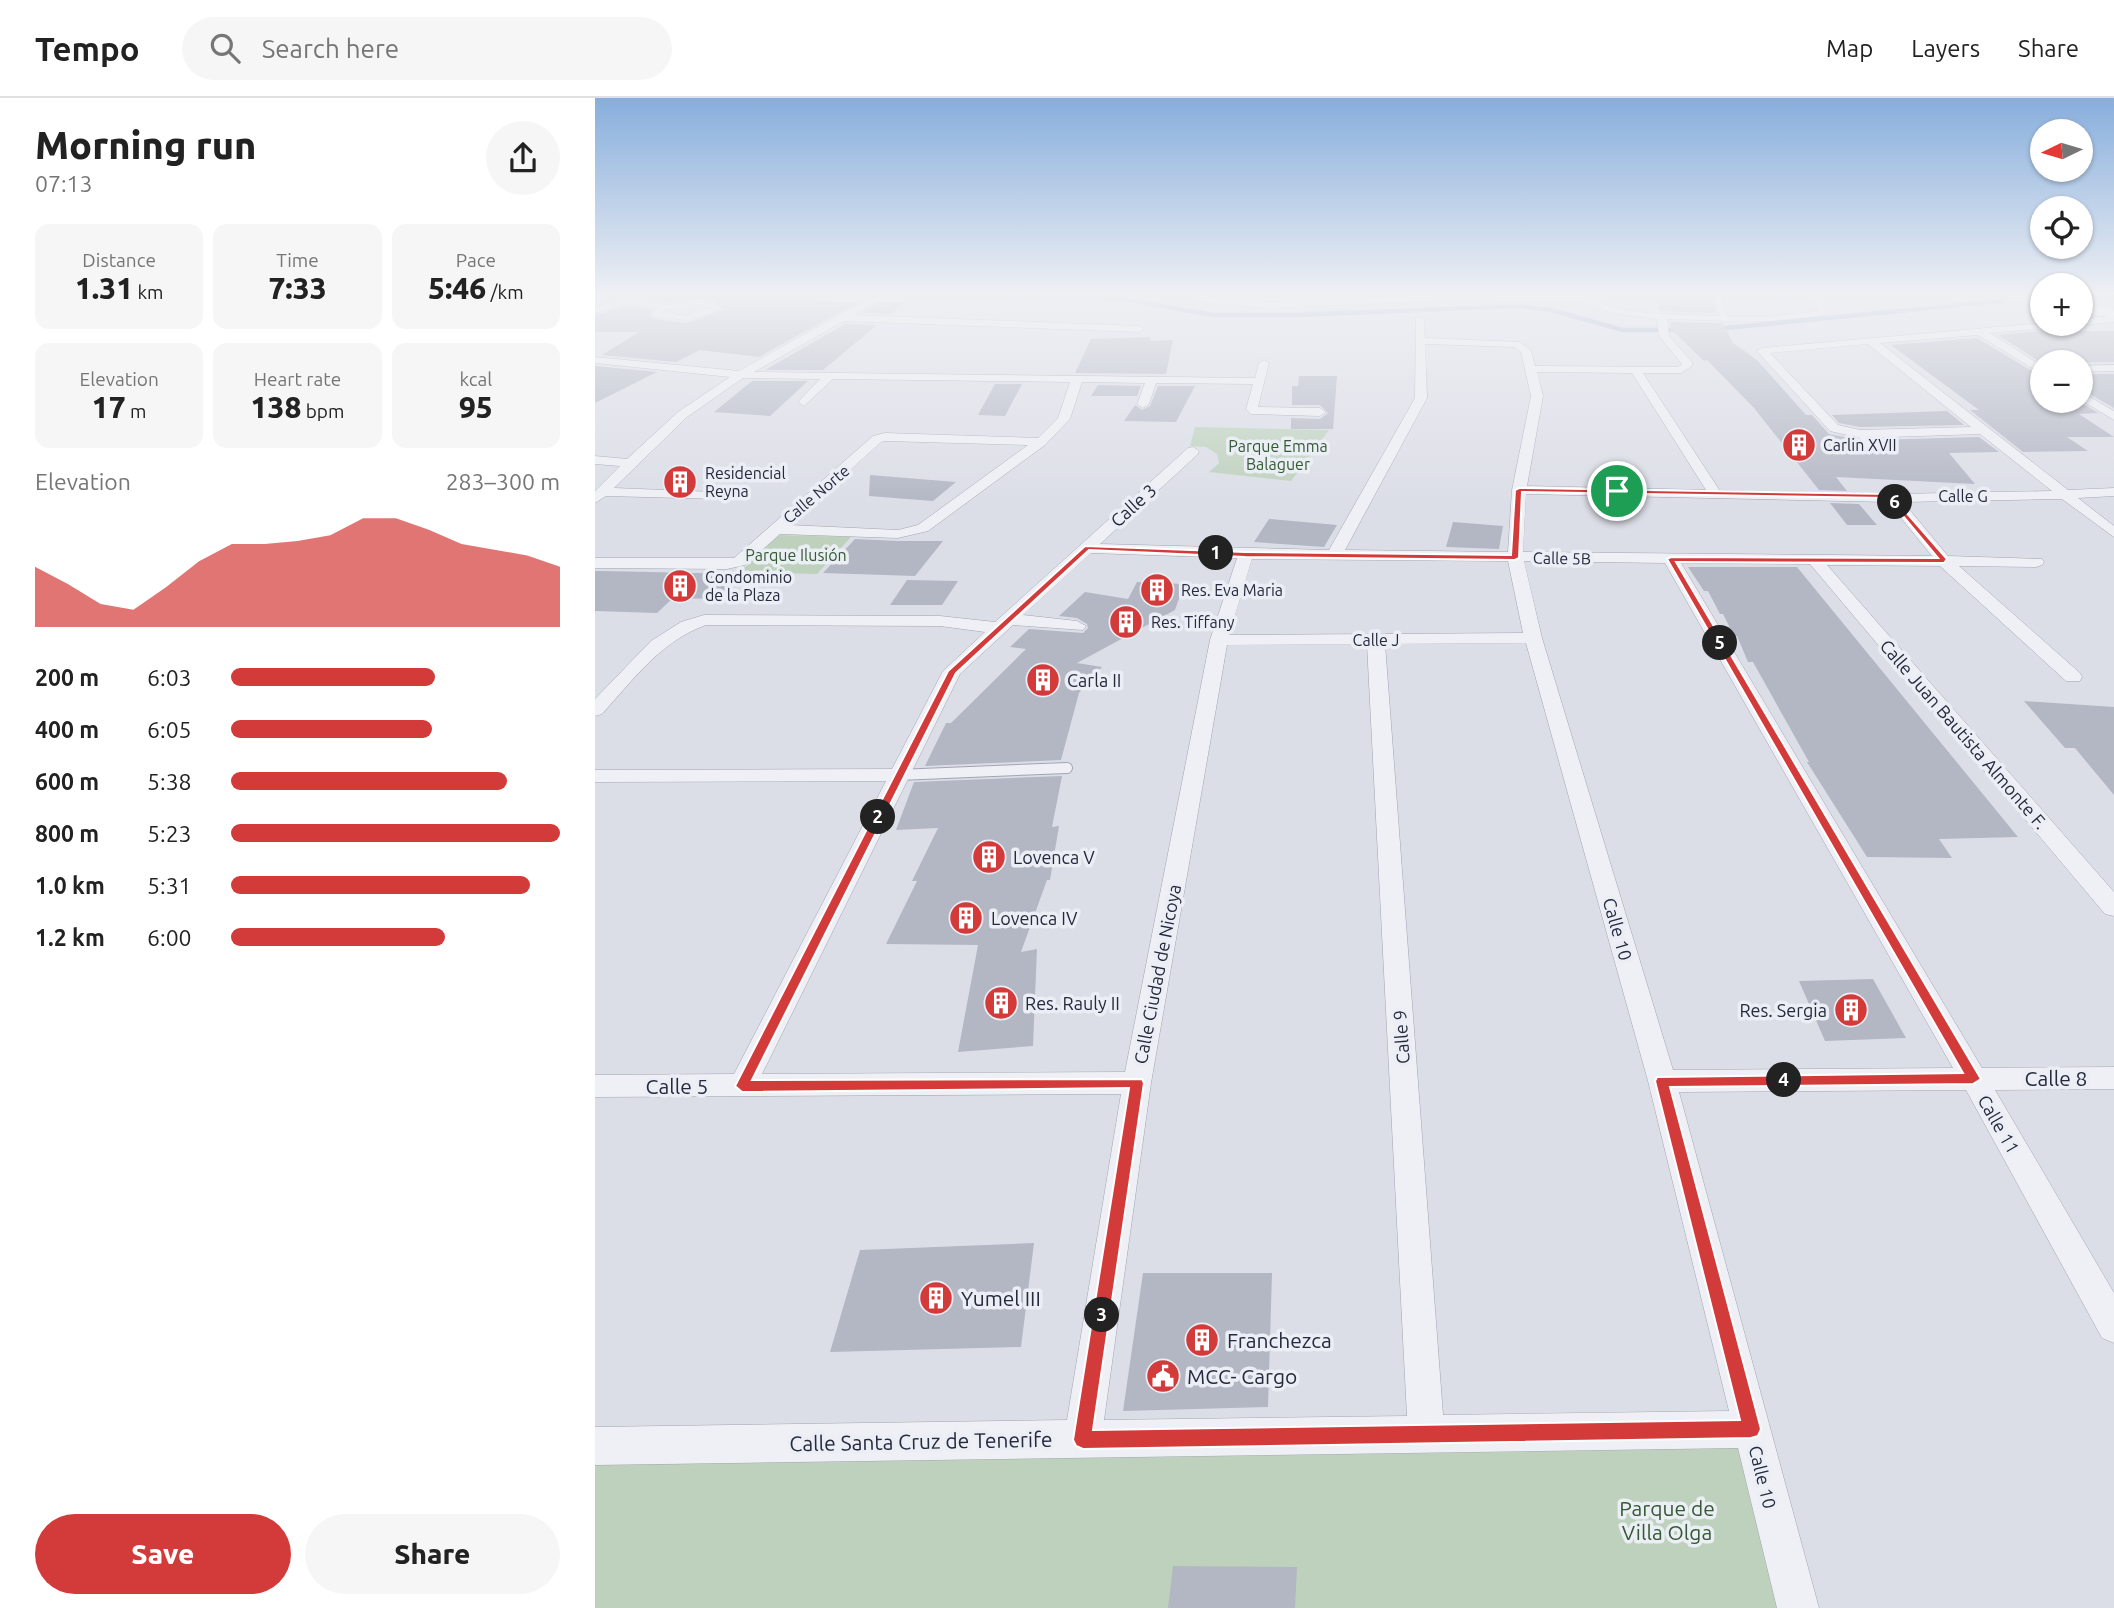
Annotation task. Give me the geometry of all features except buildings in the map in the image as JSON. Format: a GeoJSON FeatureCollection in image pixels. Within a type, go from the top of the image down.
{"type":"FeatureCollection","features":[{"type":"Feature","properties":{"kind":"street"},"geometry":{"type":"LineString","coordinates":[[639,364],[742,375],[1259,381]]}},
{"type":"Feature","properties":{"kind":"street"},"geometry":{"type":"LineString","coordinates":[[598,496],[696,404],[761,364]]}},
{"type":"Feature","properties":{"kind":"street"},"geometry":{"type":"LineString","coordinates":[[1264,364],[1252,409],[1320,412]]}},
{"type":"Feature","properties":{"kind":"street"},"geometry":{"type":"LineString","coordinates":[[1335,554],[1421,398],[1420,364]]}},
{"type":"Feature","properties":{"kind":"street"},"geometry":{"type":"LineString","coordinates":[[1529,364],[1531,369],[1681,370],[1688,364]]}},
{"type":"Feature","properties":{"kind":"street"},"geometry":{"type":"LineString","coordinates":[[1775,364],[1834,428],[1860,434],[1984,430]]}},
{"type":"Feature","properties":{"kind":"street"},"geometry":{"type":"LineString","coordinates":[[1900,364],[2114,533]]}},
{"type":"Feature","properties":{"kind":"street"},"geometry":{"type":"LineString","coordinates":[[2093,369],[2114,368]]}},
{"type":"Feature","properties":{"kind":"street","name":"Calle 10"},"geometry":{"type":"LineString","coordinates":[[1531,369],[1537,396],[1519,490],[1515,558],[1533,638],[1662,1081],[1797,1608]]}},
{"type":"Feature","properties":{"kind":"street"},"geometry":{"type":"LineString","coordinates":[[1636,370],[1714,493]]}},
{"type":"Feature","properties":{"kind":"street"},"geometry":{"type":"LineString","coordinates":[[804,402],[830,376]]}},
{"type":"Feature","properties":{"kind":"street"},"geometry":{"type":"LineString","coordinates":[[775,528],[898,534],[923,528],[1041,442],[1063,419],[1077,379]]}},
{"type":"Feature","properties":{"kind":"street"},"geometry":{"type":"LineString","coordinates":[[1143,404],[1152,380]]}},
{"type":"Feature","properties":{"kind":"street"},"geometry":{"type":"LineString","coordinates":[[2093,403],[2114,416]]}},
{"type":"Feature","properties":{"kind":"street","name":"Calle Norte"},"geometry":{"type":"LineString","coordinates":[[595,563],[727,564],[745,558],[775,528],[877,439],[885,437],[1041,442]]}},
{"type":"Feature","properties":{"kind":"street","name":"Calle 3"},"geometry":{"type":"LineString","coordinates":[[742,1086],[953,671],[1193,451]]}},
{"type":"Feature","properties":{"kind":"street"},"geometry":{"type":"LineString","coordinates":[[595,460],[632,463]]}},
{"type":"Feature","properties":{"kind":"street","name":"Calle G"},"geometry":{"type":"LineString","coordinates":[[1519,490],[1890,496],[2064,495],[2114,492]]}},
{"type":"Feature","properties":{"kind":"street"},"geometry":{"type":"LineString","coordinates":[[598,496],[715,496]]}},
{"type":"Feature","properties":{"kind":"street"},"geometry":{"type":"LineString","coordinates":[[1890,496],[1944,561],[2073,677]]}},
{"type":"Feature","properties":{"kind":"street","name":"Calle 5B"},"geometry":{"type":"LineString","coordinates":[[1087,548],[1245,554],[1515,558],[2036,562]]}},
{"type":"Feature","properties":{"kind":"street","name":"Calle Ciudad de Nicoya"},"geometry":{"type":"LineString","coordinates":[[1083,1440],[1137,1083],[1219,640],[1245,554]]}},
{"type":"Feature","properties":{"kind":"street","name":"Calle 11"},"geometry":{"type":"LineString","coordinates":[[1671,559],[2114,1326]]}},
{"type":"Feature","properties":{"kind":"street","name":"Calle Juan Bautista Almonte F."},"geometry":{"type":"LineString","coordinates":[[1815,561],[2114,908]]}},
{"type":"Feature","properties":{"kind":"street"},"geometry":{"type":"LineString","coordinates":[[595,710],[662,640],[687,625],[721,618],[1077,626]]}},
{"type":"Feature","properties":{"kind":"street","name":"Calle J"},"geometry":{"type":"LineString","coordinates":[[1219,640],[1533,638]]}},
{"type":"Feature","properties":{"kind":"street","name":"Calle 9"},"geometry":{"type":"LineString","coordinates":[[1376,640],[1426,1435]]}},
{"type":"Feature","properties":{"kind":"street"},"geometry":{"type":"LineString","coordinates":[[595,776],[898,775]]}},
{"type":"Feature","properties":{"kind":"street","name":"Calle 8"},"geometry":{"type":"LineString","coordinates":[[1662,1081],[2114,1077]]}},
{"type":"Feature","properties":{"kind":"street","name":"Calle 5"},"geometry":{"type":"LineString","coordinates":[[595,1086],[1137,1083]]}},
{"type":"Feature","properties":{"kind":"street","name":"Calle Santa Cruz de Tenerife"},"geometry":{"type":"LineString","coordinates":[[595,1446],[1751,1429]]}},
{"type":"Feature","properties":{"kind":"lane"},"geometry":{"type":"LineString","coordinates":[[1834,447],[1869,444],[1860,434]]}},
{"type":"Feature","properties":{"kind":"lane"},"geometry":{"type":"LineString","coordinates":[[898,775],[1067,768]]}},
{"type":"Feature","properties":{"kind":"green space","name":"Parque Emma Balaguer"},"geometry":{"type":"Polygon","coordinates":[[[1195,427],[1329,430],[1291,481],[1209,472],[1219,463],[1217,454],[1206,447],[1190,446],[1195,427]]]}},
{"type":"Feature","properties":{"kind":"green space","name":"Parque Ilusión"},"geometry":{"type":"Polygon","coordinates":[[[778,535],[851,537],[817,574],[740,572],[778,535]]]}},
{"type":"Feature","properties":{"kind":"green space","name":"Parque de Villa Olga"},"geometry":{"type":"Polygon","coordinates":[[[1751,1429],[1798,1608],[595,1608],[595,1446],[1751,1429]]]}},
{"type":"Feature","properties":{"kind":"place","name":"Carlin XVII"},"geometry":{"type":"Point","coordinates":[1799,445]}},
{"type":"Feature","properties":{"kind":"place","name":"Residencial Reyna"},"geometry":{"type":"Point","coordinates":[680,482]}},
{"type":"Feature","properties":{"kind":"place","name":"Condominio de la Plaza"},"geometry":{"type":"Point","coordinates":[680,586]}},
{"type":"Feature","properties":{"kind":"place","name":"Res. Eva Maria"},"geometry":{"type":"Point","coordinates":[1157,590]}},
{"type":"Feature","properties":{"kind":"place","name":"Res. Tiffany"},"geometry":{"type":"Point","coordinates":[1126,622]}},
{"type":"Feature","properties":{"kind":"place","name":"Carla II"},"geometry":{"type":"Point","coordinates":[1043,680]}},
{"type":"Feature","properties":{"kind":"place","name":"Lovenca V"},"geometry":{"type":"Point","coordinates":[989,857]}},
{"type":"Feature","properties":{"kind":"place","name":"Lovenca IV"},"geometry":{"type":"Point","coordinates":[966,918]}},
{"type":"Feature","properties":{"kind":"place","name":"Res. Rauly II"},"geometry":{"type":"Point","coordinates":[1001,1003]}},
{"type":"Feature","properties":{"kind":"place","name":"Res. Sergia"},"geometry":{"type":"Point","coordinates":[1851,1010]}},
{"type":"Feature","properties":{"kind":"place","name":"Yumel III"},"geometry":{"type":"Point","coordinates":[936,1298]}},
{"type":"Feature","properties":{"kind":"place","name":"Franchezca"},"geometry":{"type":"Point","coordinates":[1202,1340]}},
{"type":"Feature","properties":{"kind":"place","name":"MCC- Cargo"},"geometry":{"type":"Point","coordinates":[1163,1376]}},
{"type":"Feature","properties":{"kind":"route"},"geometry":{"type":"LineString","coordinates":[[1519,490],[1617,491],[1890,496],[1944,561],[1671,559],[1973,1079],[1662,1081],[1751,1429],[1083,1440],[1137,1083],[742,1086],[953,671],[1087,548],[1245,554],[1515,558],[1519,490]]}}]}
